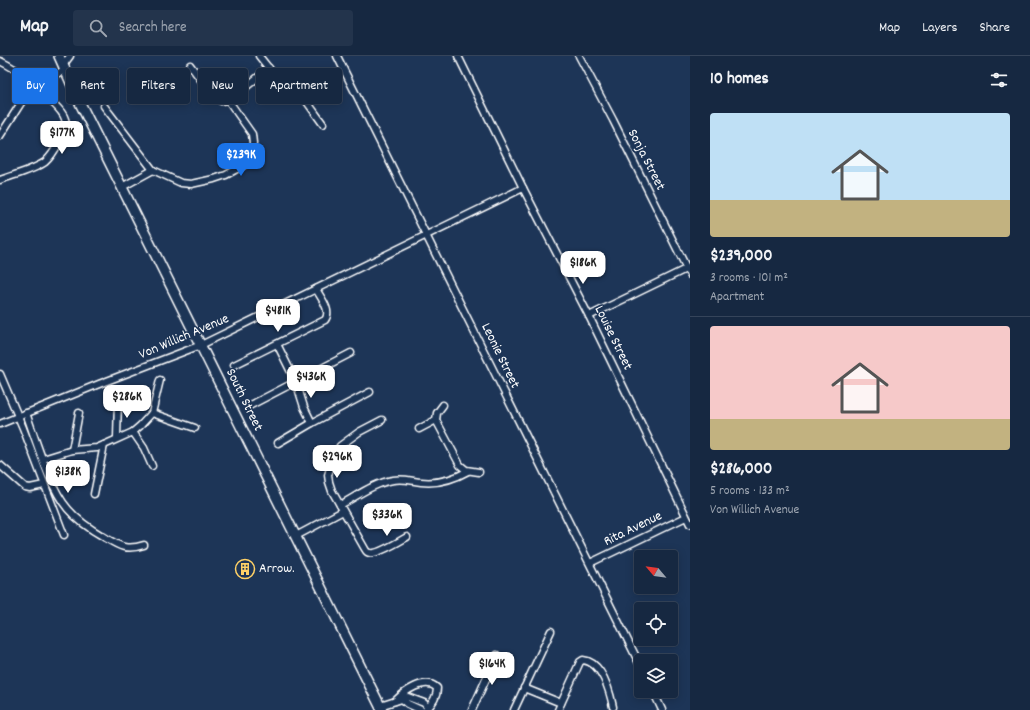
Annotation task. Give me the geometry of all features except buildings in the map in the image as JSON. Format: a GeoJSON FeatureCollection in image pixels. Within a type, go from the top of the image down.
{"type":"FeatureCollection","features":[{"type":"Feature","properties":{"kind":"street","name":"South Street"},"geometry":{"type":"LineString","coordinates":[[52,56],[61,64],[381,708]]}},
{"type":"Feature","properties":{"kind":"street"},"geometry":{"type":"LineString","coordinates":[[61,64],[70,56]]}},
{"type":"Feature","properties":{"kind":"street"},"geometry":{"type":"LineString","coordinates":[[259,56],[269,68]]}},
{"type":"Feature","properties":{"kind":"street","name":"Leonie Street"},"geometry":{"type":"LineString","coordinates":[[337,56],[635,654]]}},
{"type":"Feature","properties":{"kind":"street","name":"Louise Street"},"geometry":{"type":"LineString","coordinates":[[458,56],[523,188],[589,316],[690,524]]}},
{"type":"Feature","properties":{"kind":"street","name":"Sonja Street"},"geometry":{"type":"LineString","coordinates":[[579,56],[613,120],[688,268],[690,275]]}},
{"type":"Feature","properties":{"kind":"street"},"geometry":{"type":"LineString","coordinates":[[0,61],[13,68]]}},
{"type":"Feature","properties":{"kind":"street"},"geometry":{"type":"LineString","coordinates":[[190,65],[198,76]]}},
{"type":"Feature","properties":{"kind":"street"},"geometry":{"type":"LineString","coordinates":[[248,84],[256,78]]}},
{"type":"Feature","properties":{"kind":"street"},"geometry":{"type":"LineString","coordinates":[[0,136],[20,104]]}},
{"type":"Feature","properties":{"kind":"street"},"geometry":{"type":"LineString","coordinates":[[0,180],[45,162],[55,149],[66,124],[64,116],[54,104]]}},
{"type":"Feature","properties":{"kind":"street"},"geometry":{"type":"LineString","coordinates":[[104,106],[153,170],[177,181],[191,184],[214,179],[244,165],[250,155],[253,138],[249,128],[231,104]]}},
{"type":"Feature","properties":{"kind":"street"},"geometry":{"type":"LineString","coordinates":[[309,104],[323,124]]}},
{"type":"Feature","properties":{"kind":"street"},"geometry":{"type":"LineString","coordinates":[[122,187],[153,170]]}},
{"type":"Feature","properties":{"kind":"street","name":"Von Willich Avenue"},"geometry":{"type":"LineString","coordinates":[[0,424],[201,345],[523,188]]}},
{"type":"Feature","properties":{"kind":"street"},"geometry":{"type":"LineString","coordinates":[[589,316],[688,268]]}},
{"type":"Feature","properties":{"kind":"street"},"geometry":{"type":"LineString","coordinates":[[234,365],[326,318],[328,311],[316,289]]}},
{"type":"Feature","properties":{"kind":"street"},"geometry":{"type":"LineString","coordinates":[[277,344],[296,382],[304,407],[312,423]]}},
{"type":"Feature","properties":{"kind":"street"},"geometry":{"type":"LineString","coordinates":[[249,406],[351,353]]}},
{"type":"Feature","properties":{"kind":"street"},"geometry":{"type":"LineString","coordinates":[[1,378],[18,416],[64,535]]}},
{"type":"Feature","properties":{"kind":"street"},"geometry":{"type":"LineString","coordinates":[[43,459],[72,450],[97,448],[133,432],[152,412],[160,380]]}},
{"type":"Feature","properties":{"kind":"street"},"geometry":{"type":"LineString","coordinates":[[278,443],[370,392]]}},
{"type":"Feature","properties":{"kind":"street"},"geometry":{"type":"LineString","coordinates":[[117,438],[118,400]]}},
{"type":"Feature","properties":{"kind":"street"},"geometry":{"type":"LineString","coordinates":[[443,405],[437,413],[436,420],[460,465],[468,471],[479,472]]}},
{"type":"Feature","properties":{"kind":"street"},"geometry":{"type":"LineString","coordinates":[[152,412],[195,428]]}},
{"type":"Feature","properties":{"kind":"street"},"geometry":{"type":"LineString","coordinates":[[26,413],[43,459],[66,508],[78,520],[122,547],[134,548],[144,545]]}},
{"type":"Feature","properties":{"kind":"street"},"geometry":{"type":"LineString","coordinates":[[72,450],[80,413]]}},
{"type":"Feature","properties":{"kind":"street"},"geometry":{"type":"LineString","coordinates":[[382,420],[363,430],[340,446],[334,457],[328,475],[329,482],[365,549],[370,553],[378,552],[407,537]]}},
{"type":"Feature","properties":{"kind":"street"},"geometry":{"type":"LineString","coordinates":[[419,429],[436,420]]}},
{"type":"Feature","properties":{"kind":"street"},"geometry":{"type":"LineString","coordinates":[[133,432],[144,448],[152,466]]}},
{"type":"Feature","properties":{"kind":"street"},"geometry":{"type":"LineString","coordinates":[[94,494],[104,445]]}},
{"type":"Feature","properties":{"kind":"street"},"geometry":{"type":"LineString","coordinates":[[0,465],[26,487],[30,488],[44,485]]}},
{"type":"Feature","properties":{"kind":"street"},"geometry":{"type":"LineString","coordinates":[[296,536],[342,508],[370,488],[386,481],[400,479],[435,483],[456,477],[468,471]]}},
{"type":"Feature","properties":{"kind":"street","name":"Rita Avenue"},"geometry":{"type":"LineString","coordinates":[[590,563],[686,517]]}},
{"type":"Feature","properties":{"kind":"street"},"geometry":{"type":"LineString","coordinates":[[514,710],[551,631]]}},
{"type":"Feature","properties":{"kind":"street"},"geometry":{"type":"LineString","coordinates":[[472,710],[497,655]]}},
{"type":"Feature","properties":{"kind":"street"},"geometry":{"type":"LineString","coordinates":[[558,710],[580,662],[583,660],[588,661],[595,666],[603,677],[611,697],[613,707]]}},
{"type":"Feature","properties":{"kind":"street"},"geometry":{"type":"LineString","coordinates":[[381,708],[398,700],[407,692],[419,685],[430,684],[437,688],[437,694],[434,702],[425,710],[398,700]]}},
{"type":"Feature","properties":{"kind":"street"},"geometry":{"type":"LineString","coordinates":[[524,688],[561,703]]}},
{"type":"Feature","properties":{"kind":"street"},"geometry":{"type":"LineString","coordinates":[[656,698],[662,710]]}},
{"type":"Feature","properties":{"kind":"place","name":"Arrow."},"geometry":{"type":"Point","coordinates":[245,569]}}]}
